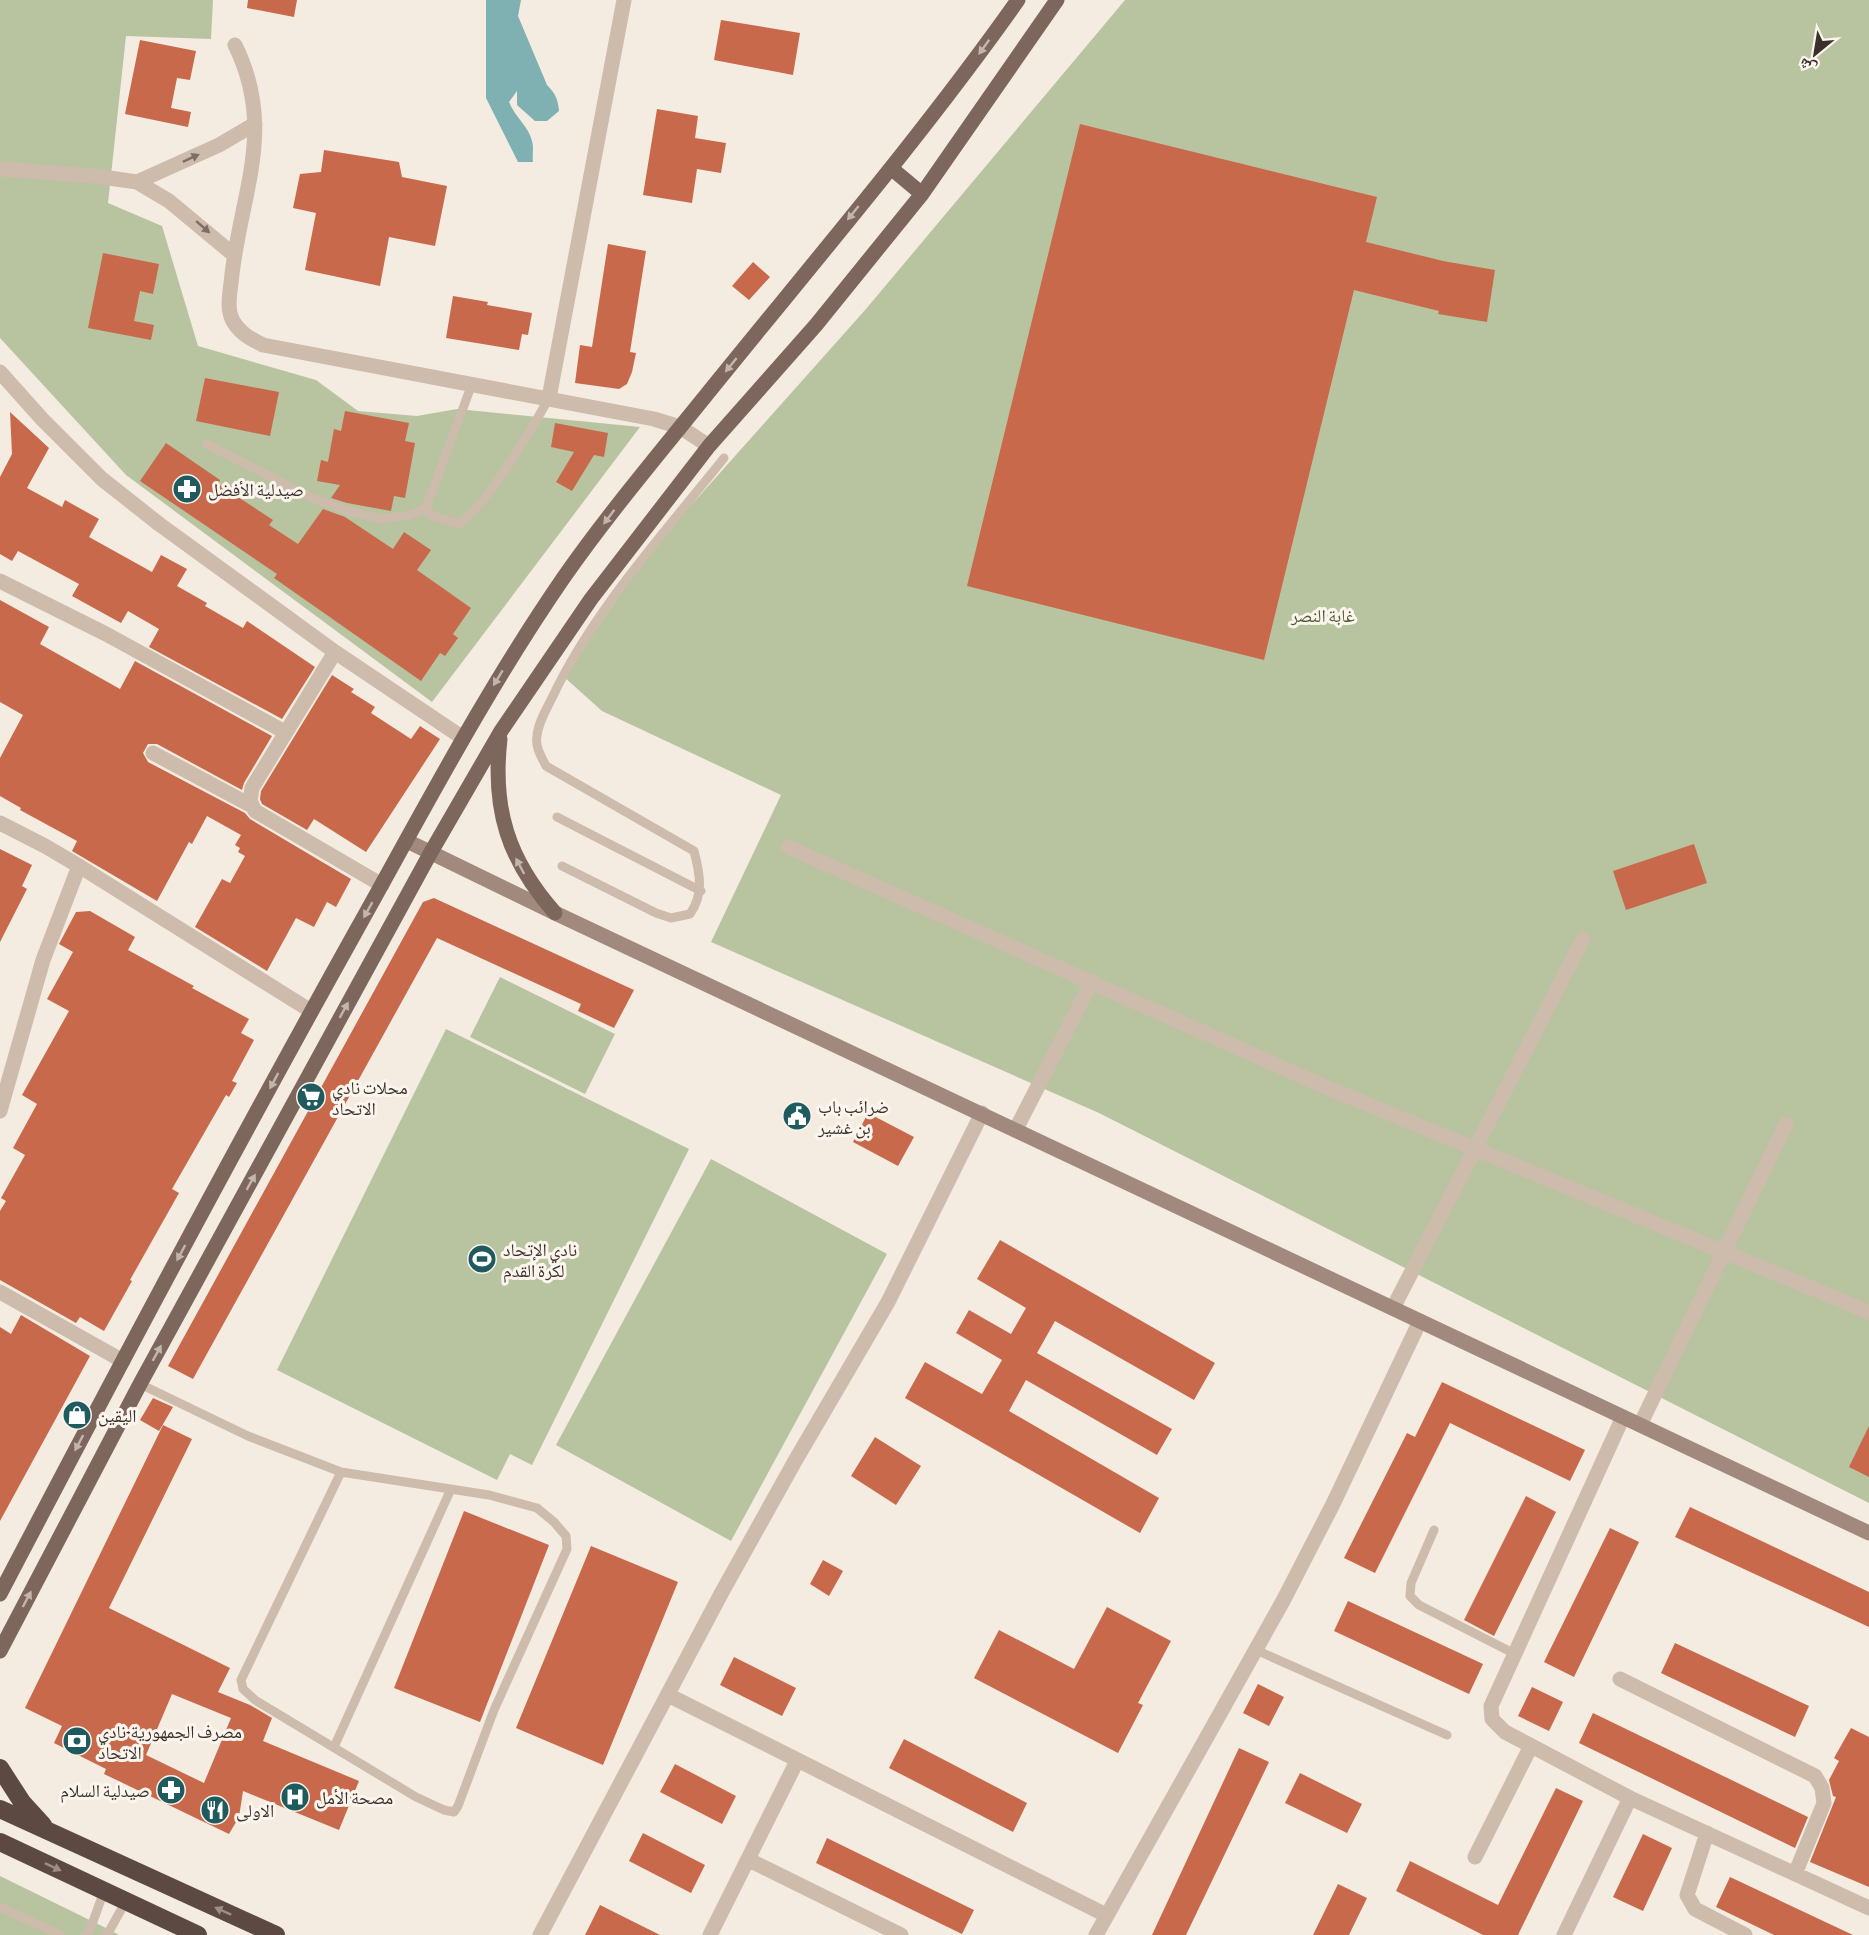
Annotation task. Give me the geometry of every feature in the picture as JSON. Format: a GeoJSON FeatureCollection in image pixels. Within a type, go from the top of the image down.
{"type":"FeatureCollection","features":[{"type":"Feature","properties":{"kind":"highway"},"geometry":{"type":"LineString","coordinates":[[0,1768],[22,1802],[53,1835]]}},
{"type":"Feature","properties":{"kind":"highway"},"geometry":{"type":"LineString","coordinates":[[0,1809],[276,1935]]}},
{"type":"Feature","properties":{"kind":"highway"},"geometry":{"type":"LineString","coordinates":[[2,1844],[198,1935]]}},
{"type":"Feature","properties":{"kind":"main road"},"geometry":{"type":"LineString","coordinates":[[0,1594],[311,1011],[463,738],[511,657],[567,573],[617,506],[891,168],[953,89],[1018,0]]}},
{"type":"Feature","properties":{"kind":"main road"},"geometry":{"type":"LineString","coordinates":[[0,1651],[140,1384],[431,852],[501,731],[591,599],[709,446],[816,324],[922,194],[1056,0]]}},
{"type":"Feature","properties":{"kind":"main road"},"geometry":{"type":"LineString","coordinates":[[891,168],[922,194]]}},
{"type":"Feature","properties":{"kind":"main road"},"geometry":{"type":"LineString","coordinates":[[501,731],[498,789],[507,834],[521,868],[536,892],[555,913]]}},
{"type":"Feature","properties":{"kind":"street"},"geometry":{"type":"LineString","coordinates":[[549,398],[624,0]]}},
{"type":"Feature","properties":{"kind":"street"},"geometry":{"type":"LineString","coordinates":[[235,45],[245,65],[253,95],[255,123],[254,160],[234,255],[229,302],[232,319],[244,335],[263,345],[654,418],[680,427],[709,446]]}},
{"type":"Feature","properties":{"kind":"street"},"geometry":{"type":"LineString","coordinates":[[137,182],[219,145],[255,123]]}},
{"type":"Feature","properties":{"kind":"street"},"geometry":{"type":"LineString","coordinates":[[0,169],[95,176],[137,182],[186,214],[234,255]]}},
{"type":"Feature","properties":{"kind":"street"},"geometry":{"type":"LineString","coordinates":[[0,372],[42,419],[102,479],[159,524],[335,652],[463,738]]}},
{"type":"Feature","properties":{"kind":"street"},"geometry":{"type":"LineString","coordinates":[[0,581],[106,634],[285,732]]}},
{"type":"Feature","properties":{"kind":"street"},"geometry":{"type":"LineString","coordinates":[[335,652],[252,788],[250,794],[252,806],[255,811],[382,885]]}},
{"type":"Feature","properties":{"kind":"street"},"geometry":{"type":"LineString","coordinates":[[153,753],[252,806]]}},
{"type":"Feature","properties":{"kind":"street"},"geometry":{"type":"LineString","coordinates":[[0,823],[79,866],[311,1011]]}},
{"type":"Feature","properties":{"kind":"street"},"geometry":{"type":"LineString","coordinates":[[406,841],[1869,1533]]}},
{"type":"Feature","properties":{"kind":"street"},"geometry":{"type":"LineString","coordinates":[[788,847],[1328,1088],[1869,1312]]}},
{"type":"Feature","properties":{"kind":"street"},"geometry":{"type":"LineString","coordinates":[[0,1111],[44,960],[79,866]]}},
{"type":"Feature","properties":{"kind":"street"},"geometry":{"type":"LineString","coordinates":[[1393,1308],[1583,939]]}},
{"type":"Feature","properties":{"kind":"street"},"geometry":{"type":"LineString","coordinates":[[1016,1129],[1092,981]]}},
{"type":"Feature","properties":{"kind":"street"},"geometry":{"type":"LineString","coordinates":[[540,1935],[722,1592],[883,1311],[982,1113]]}},
{"type":"Feature","properties":{"kind":"street"},"geometry":{"type":"LineString","coordinates":[[1640,1425],[1786,1124]]}},
{"type":"Feature","properties":{"kind":"street"},"geometry":{"type":"LineString","coordinates":[[0,1292],[123,1361]]}},
{"type":"Feature","properties":{"kind":"street"},"geometry":{"type":"LineString","coordinates":[[1096,1935],[1256,1650],[1333,1504],[1420,1321]]}},
{"type":"Feature","properties":{"kind":"street"},"geometry":{"type":"LineString","coordinates":[[1623,1418],[1491,1706],[1492,1719],[1505,1732],[1630,1798],[1869,1908]]}},
{"type":"Feature","properties":{"kind":"street"},"geometry":{"type":"LineString","coordinates":[[1620,1679],[1815,1776],[1822,1788],[1824,1803],[1795,1874]]}},
{"type":"Feature","properties":{"kind":"street"},"geometry":{"type":"LineString","coordinates":[[668,1695],[1106,1915]]}},
{"type":"Feature","properties":{"kind":"street"},"geometry":{"type":"LineString","coordinates":[[1476,1857],[1531,1746]]}},
{"type":"Feature","properties":{"kind":"street"},"geometry":{"type":"LineString","coordinates":[[710,1935],[797,1761]]}},
{"type":"Feature","properties":{"kind":"street"},"geometry":{"type":"LineString","coordinates":[[1564,1935],[1630,1798]]}},
{"type":"Feature","properties":{"kind":"street"},"geometry":{"type":"LineString","coordinates":[[1707,1833],[1687,1895],[1695,1909],[1745,1935]]}},
{"type":"Feature","properties":{"kind":"street"},"geometry":{"type":"LineString","coordinates":[[749,1860],[901,1935]]}},
{"type":"Feature","properties":{"kind":"lane"},"geometry":{"type":"LineString","coordinates":[[207,444],[312,498],[349,512],[381,519],[410,515],[426,508],[472,384]]}},
{"type":"Feature","properties":{"kind":"lane"},"geometry":{"type":"LineString","coordinates":[[426,508],[432,516],[444,521],[459,524],[468,518],[511,462],[549,398]]}},
{"type":"Feature","properties":{"kind":"lane"},"geometry":{"type":"LineString","coordinates":[[562,866],[656,914],[671,918],[690,914],[697,904],[700,891],[694,852],[546,766],[537,748],[537,737],[540,724],[561,679],[614,596],[724,458]]}},
{"type":"Feature","properties":{"kind":"lane"},"geometry":{"type":"LineString","coordinates":[[557,818],[700,891]]}},
{"type":"Feature","properties":{"kind":"lane"},"geometry":{"type":"LineString","coordinates":[[140,1384],[248,1436],[341,1472],[489,1495],[537,1508],[566,1536],[567,1549],[494,1710],[459,1806],[454,1812],[444,1810],[417,1797],[255,1700],[243,1689],[241,1680],[341,1472]]}},
{"type":"Feature","properties":{"kind":"lane"},"geometry":{"type":"LineString","coordinates":[[334,1747],[451,1489]]}},
{"type":"Feature","properties":{"kind":"lane"},"geometry":{"type":"LineString","coordinates":[[1434,1530],[1411,1583],[1410,1596],[1419,1605],[1515,1654]]}},
{"type":"Feature","properties":{"kind":"lane"},"geometry":{"type":"LineString","coordinates":[[1256,1650],[1447,1735]]}},
{"type":"Feature","properties":{"kind":"lane"},"geometry":{"type":"LineString","coordinates":[[85,1935],[90,1930],[104,1891]]}},
{"type":"Feature","properties":{"kind":"lane"},"geometry":{"type":"LineString","coordinates":[[107,1935],[126,1901]]}},
{"type":"Feature","properties":{"kind":"lane"},"geometry":{"type":"LineString","coordinates":[[0,1907],[60,1935]]}},
{"type":"Feature","properties":{"kind":"green space"},"geometry":{"type":"Polygon","coordinates":[[[0,0],[213,0],[211,39],[126,36],[108,203],[162,226],[198,346],[316,380],[358,411],[417,416],[457,409],[640,427],[432,702],[126,475],[0,338],[0,0]]]}},
{"type":"Feature","properties":{"kind":"green space","name":"غابة النصر"},"geometry":{"type":"Polygon","coordinates":[[[1125,0],[1869,0],[1869,1503],[1099,1113],[711,942],[781,795],[602,711],[563,676],[653,548],[866,309],[1125,0]]]}},
{"type":"Feature","properties":{"kind":"green space"},"geometry":{"type":"Polygon","coordinates":[[[500,977],[615,1034],[585,1094],[470,1037],[500,977]]]}},
{"type":"Feature","properties":{"kind":"green space"},"geometry":{"type":"Polygon","coordinates":[[[446,1029],[689,1149],[532,1465],[510,1454],[497,1480],[277,1370],[446,1029]]]}},
{"type":"Feature","properties":{"kind":"green space"},"geometry":{"type":"Polygon","coordinates":[[[711,1159],[887,1254],[731,1541],[556,1445],[711,1159]]]}},
{"type":"Feature","properties":{"kind":"green space"},"geometry":{"type":"Polygon","coordinates":[[[0,1876],[110,1930],[119,1935],[0,1935],[0,1876]]]}},
{"type":"Feature","properties":{"kind":"water"},"geometry":{"type":"Polygon","coordinates":[[[486,0],[521,0],[518,16],[547,85],[557,100],[559,111],[547,121],[535,121],[517,105],[517,91],[509,102],[530,136],[533,146],[533,162],[518,162],[486,98],[486,0]]]}},
{"type":"Feature","properties":{"kind":"building"},"geometry":{"type":"Polygon","coordinates":[[[248,0],[297,0],[294,17],[247,8],[248,0]]]}},
{"type":"Feature","properties":{"kind":"building"},"geometry":{"type":"Polygon","coordinates":[[[721,20],[800,33],[793,75],[714,60],[721,20]]]}},
{"type":"Feature","properties":{"kind":"building"},"geometry":{"type":"Polygon","coordinates":[[[140,40],[196,51],[190,80],[177,78],[171,108],[191,112],[188,127],[125,114],[140,40]]]}},
{"type":"Feature","properties":{"kind":"building"},"geometry":{"type":"Polygon","coordinates":[[[657,109],[698,116],[695,138],[726,143],[721,173],[697,169],[692,203],[643,195],[657,109]]]}},
{"type":"Feature","properties":{"kind":"building"},"geometry":{"type":"Polygon","coordinates":[[[1080,124],[1377,197],[1366,242],[1443,261],[1495,270],[1487,322],[1438,314],[1439,311],[1354,290],[1264,660],[967,586],[1080,124]]]}},
{"type":"Feature","properties":{"kind":"building"},"geometry":{"type":"Polygon","coordinates":[[[324,150],[399,162],[402,177],[447,186],[435,246],[389,237],[380,286],[305,270],[316,213],[293,208],[300,174],[321,172],[324,150]]]}},
{"type":"Feature","properties":{"kind":"building"},"geometry":{"type":"Polygon","coordinates":[[[608,244],[646,251],[630,352],[636,353],[627,384],[619,389],[575,383],[580,345],[592,347],[608,244]]]}},
{"type":"Feature","properties":{"kind":"building"},"geometry":{"type":"Polygon","coordinates":[[[103,253],[159,264],[153,294],[140,291],[134,321],[154,325],[151,340],[88,328],[103,253]]]}},
{"type":"Feature","properties":{"kind":"building"},"geometry":{"type":"Polygon","coordinates":[[[753,262],[770,277],[749,300],[732,286],[753,262]]]}},
{"type":"Feature","properties":{"kind":"building"},"geometry":{"type":"Polygon","coordinates":[[[453,296],[532,313],[528,335],[522,334],[519,350],[446,338],[453,296]]]}},
{"type":"Feature","properties":{"kind":"building"},"geometry":{"type":"Polygon","coordinates":[[[205,378],[279,392],[270,436],[196,421],[205,378]]]}},
{"type":"Feature","properties":{"kind":"building"},"geometry":{"type":"Polygon","coordinates":[[[345,411],[409,423],[405,441],[415,443],[405,498],[394,496],[391,511],[331,498],[340,485],[317,481],[321,460],[328,462],[334,429],[341,431],[345,411]]]}},
{"type":"Feature","properties":{"kind":"building"},"geometry":{"type":"Polygon","coordinates":[[[10,412],[49,448],[27,488],[62,507],[65,500],[99,519],[89,537],[152,572],[161,555],[187,569],[177,586],[207,603],[205,606],[243,628],[247,621],[315,667],[282,719],[149,647],[159,629],[128,611],[121,623],[72,596],[79,584],[18,551],[12,561],[0,554],[0,477],[12,454],[10,412]]]}},
{"type":"Feature","properties":{"kind":"building"},"geometry":{"type":"Polygon","coordinates":[[[555,423],[608,433],[604,457],[594,455],[572,491],[556,482],[574,452],[551,447],[555,423]]]}},
{"type":"Feature","properties":{"kind":"building"},"geometry":{"type":"Polygon","coordinates":[[[166,443],[220,480],[218,484],[273,520],[269,525],[298,544],[323,509],[345,517],[393,549],[404,532],[431,550],[417,570],[471,608],[453,634],[458,638],[445,656],[440,653],[421,681],[274,578],[277,574],[140,481],[166,443]]]}},
{"type":"Feature","properties":{"kind":"building"},"geometry":{"type":"Polygon","coordinates":[[[0,600],[49,627],[40,644],[120,689],[135,661],[272,736],[242,790],[157,744],[148,744],[143,753],[148,762],[245,813],[250,819],[351,879],[336,907],[327,902],[314,927],[296,918],[267,971],[195,927],[222,879],[230,883],[245,856],[238,852],[240,848],[235,845],[241,835],[207,816],[192,844],[189,842],[157,901],[72,851],[77,841],[20,810],[21,808],[0,796],[0,758],[23,715],[0,702],[0,600]]]}},
{"type":"Feature","properties":{"kind":"building"},"geometry":{"type":"Polygon","coordinates":[[[332,675],[354,689],[351,692],[375,707],[371,713],[411,739],[420,726],[440,739],[366,852],[314,819],[307,830],[262,804],[260,799],[261,791],[332,675]]]}},
{"type":"Feature","properties":{"kind":"building"},"geometry":{"type":"Polygon","coordinates":[[[1694,844],[1707,883],[1626,910],[1613,871],[1694,844]]]}},
{"type":"Feature","properties":{"kind":"building"},"geometry":{"type":"Polygon","coordinates":[[[0,849],[32,865],[22,886],[27,889],[0,942],[0,849]]]}},
{"type":"Feature","properties":{"kind":"building"},"geometry":{"type":"Polygon","coordinates":[[[434,898],[634,990],[614,1028],[578,1011],[581,1004],[437,938],[193,1379],[168,1366],[423,902],[434,898]]]}},
{"type":"Feature","properties":{"kind":"building"},"geometry":{"type":"Polygon","coordinates":[[[90,911],[135,937],[128,950],[249,1019],[241,1033],[254,1040],[232,1081],[237,1083],[229,1097],[226,1095],[172,1189],[179,1193],[104,1331],[80,1317],[76,1323],[0,1280],[0,1211],[6,1201],[1,1198],[25,1155],[13,1148],[37,1104],[22,1095],[69,1011],[47,999],[73,952],[59,944],[76,912],[90,911]]]}},
{"type":"Feature","properties":{"kind":"building"},"geometry":{"type":"Polygon","coordinates":[[[868,1113],[914,1137],[898,1166],[853,1142],[868,1113]]]}},
{"type":"Feature","properties":{"kind":"building"},"geometry":{"type":"Polygon","coordinates":[[[1000,1240],[1215,1363],[1194,1400],[1055,1321],[1037,1353],[1172,1429],[1157,1455],[1026,1380],[1009,1411],[1159,1498],[1140,1533],[905,1398],[925,1362],[982,1394],[1002,1360],[956,1333],[969,1310],[1011,1334],[1026,1308],[977,1279],[1000,1240]]]}},
{"type":"Feature","properties":{"kind":"building"},"geometry":{"type":"Polygon","coordinates":[[[21,1315],[90,1356],[0,1521],[0,1327],[11,1334],[21,1315]]]}},
{"type":"Feature","properties":{"kind":"building"},"geometry":{"type":"Polygon","coordinates":[[[1442,1382],[1585,1450],[1570,1481],[1450,1423],[1375,1573],[1344,1558],[1407,1433],[1415,1437],[1442,1382]]]}},
{"type":"Feature","properties":{"kind":"building"},"geometry":{"type":"Polygon","coordinates":[[[153,1398],[173,1407],[159,1431],[140,1420],[153,1398]]]}},
{"type":"Feature","properties":{"kind":"building"},"geometry":{"type":"Polygon","coordinates":[[[163,1425],[192,1439],[109,1608],[230,1668],[218,1692],[250,1705],[272,1718],[263,1741],[359,1781],[339,1830],[243,1791],[239,1817],[229,1834],[104,1774],[106,1769],[54,1743],[62,1726],[25,1708],[163,1425]],[[172,1694],[146,1755],[204,1783],[231,1718],[172,1694]]]}},
{"type":"Feature","properties":{"kind":"building"},"geometry":{"type":"Polygon","coordinates":[[[1869,1426],[1869,1477],[1849,1467],[1869,1426]]]}},
{"type":"Feature","properties":{"kind":"building"},"geometry":{"type":"Polygon","coordinates":[[[875,1437],[921,1466],[896,1505],[851,1476],[875,1437]]]}},
{"type":"Feature","properties":{"kind":"building"},"geometry":{"type":"Polygon","coordinates":[[[1526,1496],[1556,1512],[1494,1636],[1464,1620],[1526,1496]]]}},
{"type":"Feature","properties":{"kind":"building"},"geometry":{"type":"Polygon","coordinates":[[[1690,1507],[1869,1592],[1869,1627],[1675,1537],[1690,1507]]]}},
{"type":"Feature","properties":{"kind":"building"},"geometry":{"type":"Polygon","coordinates":[[[464,1511],[549,1545],[480,1722],[394,1688],[464,1511]]]}},
{"type":"Feature","properties":{"kind":"building"},"geometry":{"type":"Polygon","coordinates":[[[1610,1528],[1639,1542],[1574,1677],[1544,1662],[1610,1528]]]}},
{"type":"Feature","properties":{"kind":"building"},"geometry":{"type":"Polygon","coordinates":[[[591,1546],[678,1582],[603,1765],[516,1728],[591,1546]]]}},
{"type":"Feature","properties":{"kind":"building"},"geometry":{"type":"Polygon","coordinates":[[[823,1560],[843,1571],[829,1596],[810,1584],[823,1560]]]}},
{"type":"Feature","properties":{"kind":"building"},"geometry":{"type":"Polygon","coordinates":[[[1348,1601],[1483,1664],[1469,1694],[1334,1631],[1348,1601]]]}},
{"type":"Feature","properties":{"kind":"building"},"geometry":{"type":"Polygon","coordinates":[[[1107,1607],[1171,1641],[1138,1703],[1143,1705],[1118,1753],[974,1678],[999,1630],[1074,1669],[1107,1607]]]}},
{"type":"Feature","properties":{"kind":"building"},"geometry":{"type":"Polygon","coordinates":[[[1675,1643],[1809,1706],[1795,1737],[1661,1673],[1675,1643]]]}},
{"type":"Feature","properties":{"kind":"building"},"geometry":{"type":"Polygon","coordinates":[[[734,1657],[796,1688],[782,1716],[720,1685],[734,1657]]]}},
{"type":"Feature","properties":{"kind":"building"},"geometry":{"type":"Polygon","coordinates":[[[1258,1684],[1284,1697],[1269,1726],[1243,1713],[1258,1684]]]}},
{"type":"Feature","properties":{"kind":"building"},"geometry":{"type":"Polygon","coordinates":[[[1532,1687],[1563,1702],[1549,1731],[1518,1716],[1532,1687]]]}},
{"type":"Feature","properties":{"kind":"building"},"geometry":{"type":"Polygon","coordinates":[[[1593,1713],[1808,1817],[1795,1848],[1579,1743],[1593,1713]]]}},
{"type":"Feature","properties":{"kind":"building"},"geometry":{"type":"Polygon","coordinates":[[[1851,1728],[1869,1737],[1869,1887],[1810,1862],[1836,1797],[1833,1796],[1829,1780],[1839,1761],[1834,1758],[1851,1728]]]}},
{"type":"Feature","properties":{"kind":"building"},"geometry":{"type":"Polygon","coordinates":[[[904,1739],[1027,1803],[1013,1832],[889,1768],[904,1739]]]}},
{"type":"Feature","properties":{"kind":"building"},"geometry":{"type":"Polygon","coordinates":[[[1239,1748],[1269,1762],[1186,1935],[1152,1935],[1239,1748]]]}},
{"type":"Feature","properties":{"kind":"building"},"geometry":{"type":"Polygon","coordinates":[[[675,1764],[736,1796],[722,1824],[660,1792],[675,1764]]]}},
{"type":"Feature","properties":{"kind":"building"},"geometry":{"type":"Polygon","coordinates":[[[1300,1773],[1362,1804],[1347,1833],[1285,1803],[1300,1773]]]}},
{"type":"Feature","properties":{"kind":"building"},"geometry":{"type":"Polygon","coordinates":[[[1556,1788],[1583,1801],[1518,1935],[1483,1935],[1396,1891],[1410,1861],[1498,1905],[1556,1788]]]}},
{"type":"Feature","properties":{"kind":"building"},"geometry":{"type":"Polygon","coordinates":[[[643,1833],[705,1865],[691,1893],[629,1861],[643,1833]]]}},
{"type":"Feature","properties":{"kind":"building"},"geometry":{"type":"Polygon","coordinates":[[[1643,1834],[1672,1848],[1643,1911],[1613,1897],[1643,1834]]]}},
{"type":"Feature","properties":{"kind":"building"},"geometry":{"type":"Polygon","coordinates":[[[827,1838],[974,1910],[962,1934],[816,1863],[827,1838]]]}},
{"type":"Feature","properties":{"kind":"building"},"geometry":{"type":"Polygon","coordinates":[[[1730,1877],[1853,1935],[1774,1935],[1716,1907],[1730,1877]]]}},
{"type":"Feature","properties":{"kind":"building"},"geometry":{"type":"Polygon","coordinates":[[[1338,1884],[1367,1898],[1349,1935],[1313,1935],[1338,1884]]]}},
{"type":"Feature","properties":{"kind":"building"},"geometry":{"type":"Polygon","coordinates":[[[600,1905],[660,1935],[585,1935],[600,1905]]]}},
{"type":"Feature","properties":{"kind":"place","name":"صيدلية الأفضل"},"geometry":{"type":"Point","coordinates":[187,489]}},
{"type":"Feature","properties":{"kind":"place","name":"محلات نادي الاتحاد"},"geometry":{"type":"Point","coordinates":[311,1097]}},
{"type":"Feature","properties":{"kind":"place","name":"ضرائب باب بن غشير"},"geometry":{"type":"Point","coordinates":[797,1116]}},
{"type":"Feature","properties":{"kind":"place","name":"نادي الإتحاد لكرة القدم"},"geometry":{"type":"Point","coordinates":[482,1259]}},
{"type":"Feature","properties":{"kind":"place","name":"اليقين"},"geometry":{"type":"Point","coordinates":[77,1415]}},
{"type":"Feature","properties":{"kind":"place","name":"مصرف الجمهورية-نادي الاتحاد"},"geometry":{"type":"Point","coordinates":[77,1741]}},
{"type":"Feature","properties":{"kind":"place","name":"صيدلية السلام"},"geometry":{"type":"Point","coordinates":[171,1790]}},
{"type":"Feature","properties":{"kind":"place","name":"مصحة الأمل"},"geometry":{"type":"Point","coordinates":[295,1797]}},
{"type":"Feature","properties":{"kind":"place","name":"الاولى"},"geometry":{"type":"Point","coordinates":[215,1810]}}]}
